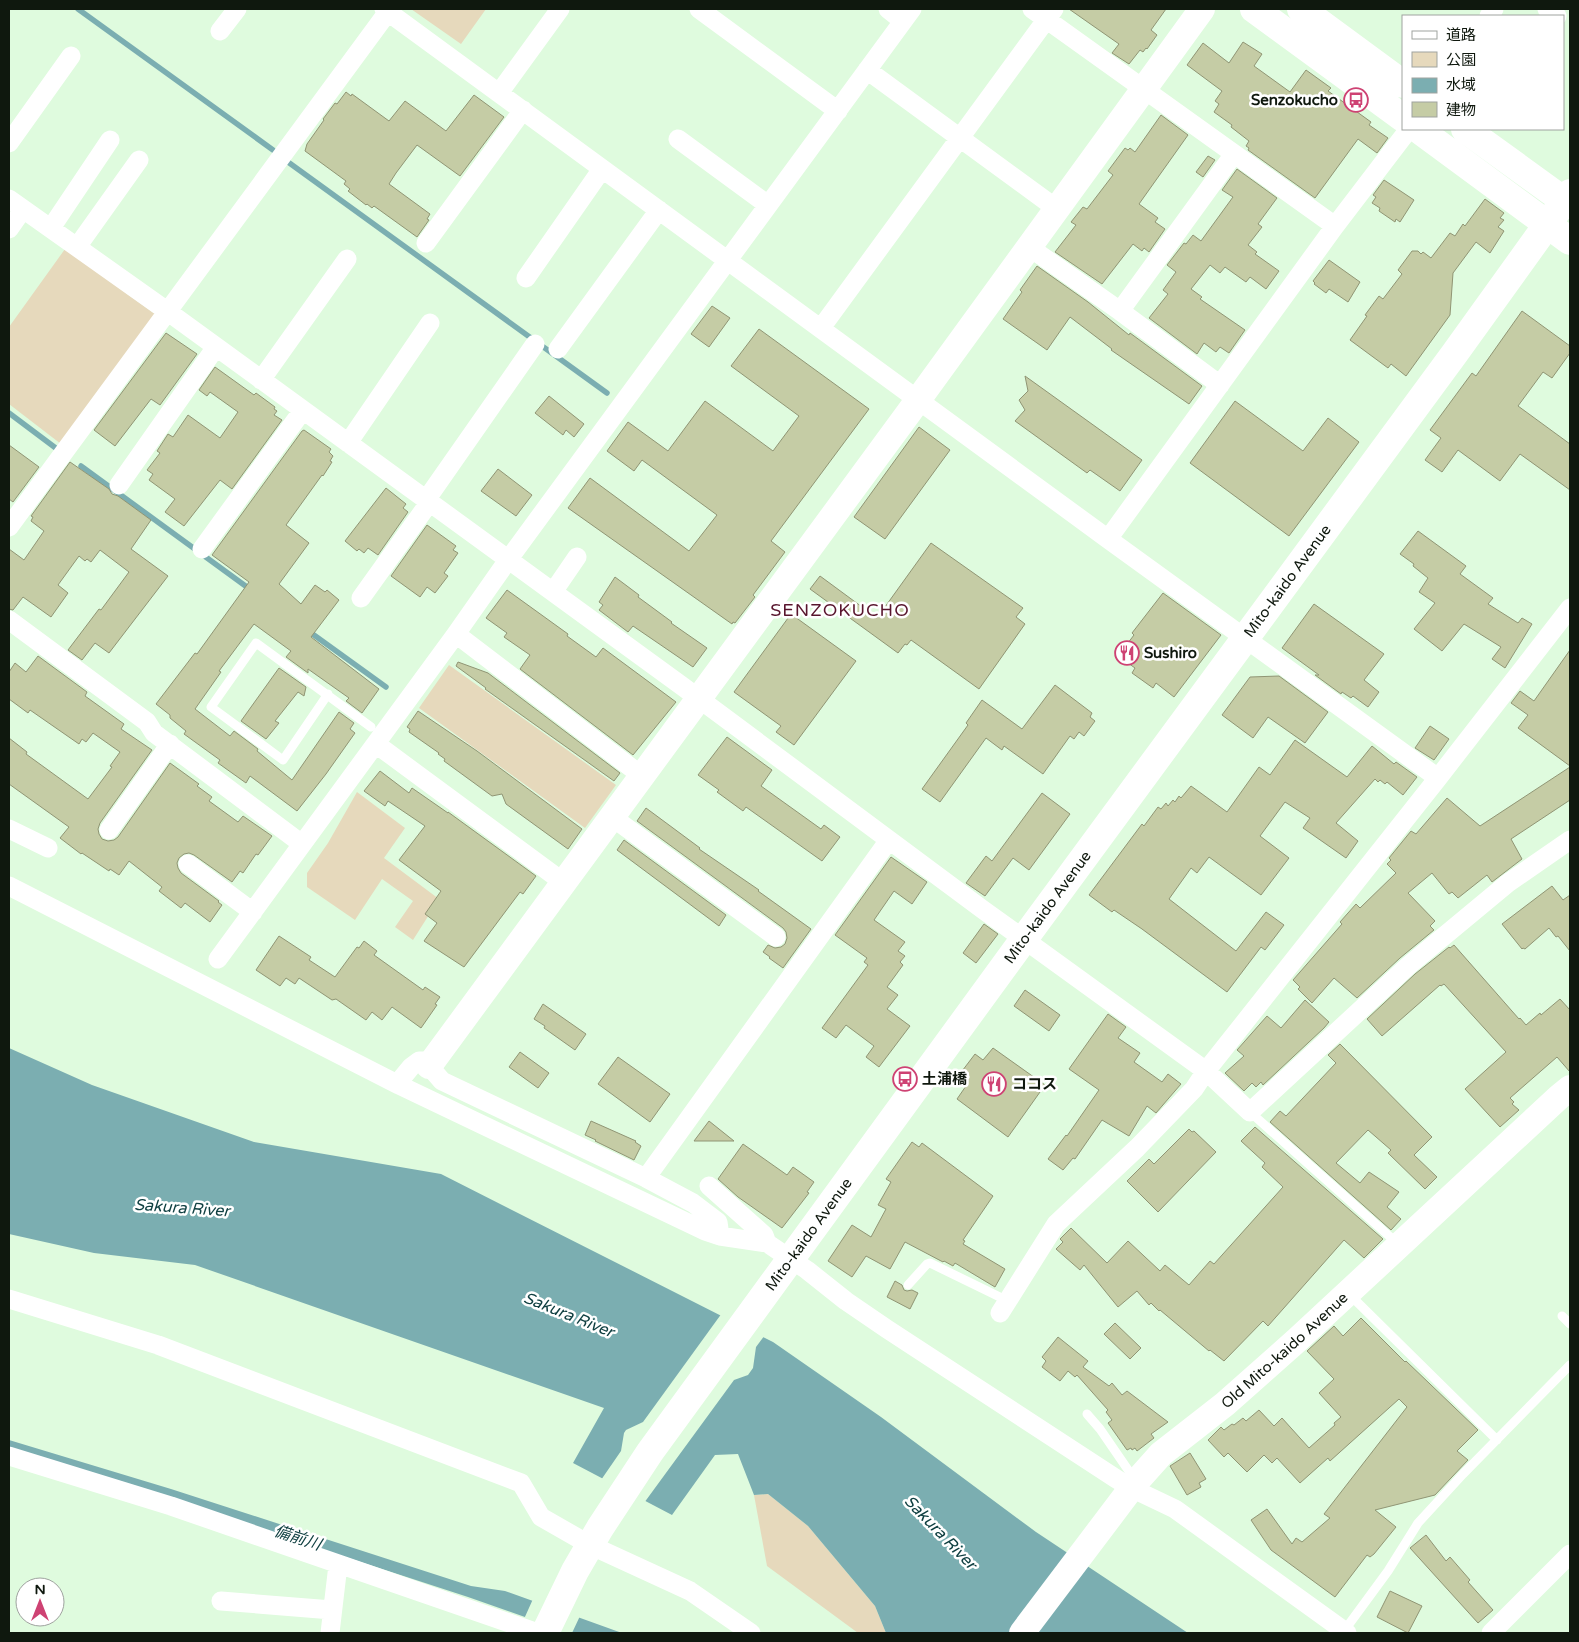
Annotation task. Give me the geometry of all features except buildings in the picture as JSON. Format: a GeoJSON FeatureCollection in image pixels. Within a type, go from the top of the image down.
{"type":"FeatureCollection","features":[{"type":"Feature","properties":{"kind":"main road"},"geometry":{"type":"LineString","coordinates":[[1254,9],[1402,117]]}},
{"type":"Feature","properties":{"kind":"main road"},"geometry":{"type":"LineString","coordinates":[[1279,9],[1402,98]]}},
{"type":"Feature","properties":{"kind":"main road"},"geometry":{"type":"LineString","coordinates":[[1301,9],[1402,83]]}},
{"type":"Feature","properties":{"kind":"main road"},"geometry":{"type":"LineString","coordinates":[[1420,130],[1565,209]]}},
{"type":"Feature","properties":{"kind":"main road"},"geometry":{"type":"LineString","coordinates":[[1445,130],[1565,209]]}},
{"type":"Feature","properties":{"kind":"main road"},"geometry":{"type":"LineString","coordinates":[[1466,130],[1565,209],[1570,241]]}},
{"type":"Feature","properties":{"kind":"main road","name":"Mito-kaido Avenue"},"geometry":{"type":"LineString","coordinates":[[544,1632],[595,1536],[650,1452],[1245,637],[1565,209]]}},
{"type":"Feature","properties":{"kind":"street"},"geometry":{"type":"LineString","coordinates":[[220,31],[237,9]]}},
{"type":"Feature","properties":{"kind":"street"},"geometry":{"type":"LineString","coordinates":[[499,93],[560,9]]}},
{"type":"Feature","properties":{"kind":"street"},"geometry":{"type":"LineString","coordinates":[[700,9],[838,111]]}},
{"type":"Feature","properties":{"kind":"street"},"geometry":{"type":"LineString","coordinates":[[218,960],[302,844],[373,736],[456,634],[727,260],[908,15],[888,9]]}},
{"type":"Feature","properties":{"kind":"street"},"geometry":{"type":"LineString","coordinates":[[431,1064],[919,399],[1202,9]]}},
{"type":"Feature","properties":{"kind":"street"},"geometry":{"type":"LineString","coordinates":[[9,527],[387,10],[1108,539],[1438,778]]}},
{"type":"Feature","properties":{"kind":"street"},"geometry":{"type":"LineString","coordinates":[[821,328],[960,138],[1044,12],[1144,89],[1335,226]]}},
{"type":"Feature","properties":{"kind":"street"},"geometry":{"type":"LineString","coordinates":[[9,143],[71,56]]}},
{"type":"Feature","properties":{"kind":"street"},"geometry":{"type":"LineString","coordinates":[[867,70],[1057,209]]}},
{"type":"Feature","properties":{"kind":"street"},"geometry":{"type":"LineString","coordinates":[[426,243],[523,110]]}},
{"type":"Feature","properties":{"kind":"street"},"geometry":{"type":"LineString","coordinates":[[1108,539],[1335,226],[1408,130]]}},
{"type":"Feature","properties":{"kind":"street"},"geometry":{"type":"LineString","coordinates":[[678,139],[768,205]]}},
{"type":"Feature","properties":{"kind":"street"},"geometry":{"type":"LineString","coordinates":[[50,228],[110,140]]}},
{"type":"Feature","properties":{"kind":"street"},"geometry":{"type":"LineString","coordinates":[[1120,311],[1234,154]]}},
{"type":"Feature","properties":{"kind":"street"},"geometry":{"type":"LineString","coordinates":[[77,247],[139,160]]}},
{"type":"Feature","properties":{"kind":"street"},"geometry":{"type":"LineString","coordinates":[[526,278],[602,169]]}},
{"type":"Feature","properties":{"kind":"street"},"geometry":{"type":"LineString","coordinates":[[9,229],[16,204],[553,592],[1206,1071],[1250,1112],[1408,966],[1508,883],[1570,840]]}},
{"type":"Feature","properties":{"kind":"street"},"geometry":{"type":"LineString","coordinates":[[558,349],[659,210]]}},
{"type":"Feature","properties":{"kind":"street"},"geometry":{"type":"LineString","coordinates":[[1029,247],[1220,385]]}},
{"type":"Feature","properties":{"kind":"street"},"geometry":{"type":"LineString","coordinates":[[261,380],[348,259]]}},
{"type":"Feature","properties":{"kind":"street"},"geometry":{"type":"LineString","coordinates":[[348,443],[430,323]]}},
{"type":"Feature","properties":{"kind":"street"},"geometry":{"type":"LineString","coordinates":[[361,598],[535,344]]}},
{"type":"Feature","properties":{"kind":"street"},"geometry":{"type":"LineString","coordinates":[[119,485],[216,347]]}},
{"type":"Feature","properties":{"kind":"street"},"geometry":{"type":"LineString","coordinates":[[202,549],[303,410]]}},
{"type":"Feature","properties":{"kind":"street"},"geometry":{"type":"LineString","coordinates":[[553,592],[577,557]]}},
{"type":"Feature","properties":{"kind":"street"},"geometry":{"type":"LineString","coordinates":[[1004,1307],[1056,1224],[1144,1142],[1194,1089],[1206,1071],[1570,608]]}},
{"type":"Feature","properties":{"kind":"street"},"geometry":{"type":"LineString","coordinates":[[9,620],[148,722],[154,733],[302,844]]}},
{"type":"Feature","properties":{"kind":"street"},"geometry":{"type":"LineString","coordinates":[[456,634],[642,776]]}},
{"type":"Feature","properties":{"kind":"street"},"geometry":{"type":"LineString","coordinates":[[373,736],[563,882]]}},
{"type":"Feature","properties":{"kind":"street"},"geometry":{"type":"LineString","coordinates":[[109,830],[170,744]]}},
{"type":"Feature","properties":{"kind":"street"},"geometry":{"type":"LineString","coordinates":[[612,817],[776,937]]}},
{"type":"Feature","properties":{"kind":"street"},"geometry":{"type":"LineString","coordinates":[[9,829],[48,848]]}},
{"type":"Feature","properties":{"kind":"street"},"geometry":{"type":"LineString","coordinates":[[646,1178],[889,840]]}},
{"type":"Feature","properties":{"kind":"street"},"geometry":{"type":"LineString","coordinates":[[188,864],[253,912]]}},
{"type":"Feature","properties":{"kind":"street"},"geometry":{"type":"LineString","coordinates":[[9,886],[397,1084],[705,1231],[720,1236],[767,1243]]}},
{"type":"Feature","properties":{"kind":"street"},"geometry":{"type":"LineString","coordinates":[[397,1084],[411,1067],[419,1061],[431,1064],[442,1081],[646,1178],[693,1203],[718,1222],[720,1236]]}},
{"type":"Feature","properties":{"kind":"street","name":"Old Mito-kaido Avenue"},"geometry":{"type":"LineString","coordinates":[[1022,1633],[1130,1490],[1161,1454],[1225,1404],[1296,1341],[1559,1096],[1570,1088]]}},
{"type":"Feature","properties":{"kind":"street"},"geometry":{"type":"LineString","coordinates":[[709,1186],[764,1235],[767,1243],[785,1267],[846,1302],[1130,1490],[1175,1509],[1346,1632]]}},
{"type":"Feature","properties":{"kind":"street"},"geometry":{"type":"LineString","coordinates":[[9,1299],[158,1344],[521,1483],[541,1516],[595,1536],[690,1591],[751,1633]]}},
{"type":"Feature","properties":{"kind":"street"},"geometry":{"type":"LineString","coordinates":[[9,1456],[171,1506],[338,1564],[544,1632]]}},
{"type":"Feature","properties":{"kind":"street"},"geometry":{"type":"LineString","coordinates":[[1491,1633],[1570,1554]]}},
{"type":"Feature","properties":{"kind":"street"},"geometry":{"type":"LineString","coordinates":[[330,1633],[338,1564]]}},
{"type":"Feature","properties":{"kind":"street"},"geometry":{"type":"LineString","coordinates":[[221,1601],[332,1610]]}},
{"type":"Feature","properties":{"kind":"lane"},"geometry":{"type":"LineString","coordinates":[[328,694],[283,760],[211,707],[256,642],[328,694],[373,736]]}},
{"type":"Feature","properties":{"kind":"lane"},"geometry":{"type":"LineString","coordinates":[[1250,1112],[1400,1245]]}},
{"type":"Feature","properties":{"kind":"lane"},"geometry":{"type":"LineString","coordinates":[[908,1286],[930,1263],[1004,1307]]}},
{"type":"Feature","properties":{"kind":"lane"},"geometry":{"type":"LineString","coordinates":[[1348,1293],[1497,1440]]}},
{"type":"Feature","properties":{"kind":"lane"},"geometry":{"type":"LineString","coordinates":[[1562,1316],[1570,1324]]}},
{"type":"Feature","properties":{"kind":"lane"},"geometry":{"type":"LineString","coordinates":[[1346,1632],[1418,1523],[1570,1365]]}},
{"type":"Feature","properties":{"kind":"lane"},"geometry":{"type":"LineString","coordinates":[[1087,1414],[1100,1429],[1130,1490]]}},
{"type":"Feature","properties":{"kind":"green space"},"geometry":{"type":"Polygon","coordinates":[[[411,9],[486,9],[461,44],[411,9]]]}},
{"type":"Feature","properties":{"kind":"green space"},"geometry":{"type":"Polygon","coordinates":[[[65,249],[155,314],[61,444],[9,404],[9,327],[65,249]]]}},
{"type":"Feature","properties":{"kind":"green space"},"geometry":{"type":"Polygon","coordinates":[[[449,665],[616,785],[585,828],[419,708],[449,665]]]}},
{"type":"Feature","properties":{"kind":"green space"},"geometry":{"type":"Polygon","coordinates":[[[357,792],[405,828],[384,858],[439,899],[413,940],[395,927],[413,901],[382,879],[355,920],[307,887],[307,873],[328,843],[357,792]]]}},
{"type":"Feature","properties":{"kind":"green space"},"geometry":{"type":"Polygon","coordinates":[[[768,1494],[808,1526],[875,1606],[886,1633],[858,1633],[767,1566],[754,1495],[768,1494]]]}},
{"type":"Feature","properties":{"kind":"water","name":"Sakura River"},"geometry":{"type":"Polygon","coordinates":[[[9,1048],[92,1085],[254,1142],[441,1174],[773,1342],[881,1417],[1036,1532],[1188,1633],[886,1633],[875,1606],[808,1526],[768,1494],[754,1495],[738,1454],[715,1455],[672,1515],[573,1463],[604,1408],[195,1265],[94,1253],[9,1234],[9,1048]]]}},
{"type":"Feature","properties":{"kind":"water","name":"備前川"},"geometry":{"type":"Polygon","coordinates":[[[9,1440],[171,1489],[471,1586],[505,1591],[622,1633],[570,1633],[468,1597],[167,1499],[9,1451],[9,1440]]]}},
{"type":"Feature","properties":{"kind":"pier"},"geometry":{"type":"Polygon","coordinates":[[[722,1313],[765,1335],[756,1347],[753,1368],[748,1375],[734,1380],[644,1503],[601,1480],[621,1451],[626,1430],[643,1422],[722,1313]]]}},
{"type":"Feature","properties":{"kind":"pier"},"geometry":{"type":"Polygon","coordinates":[[[533,1599],[580,1616],[572,1633],[563,1633],[524,1619],[533,1599]]]}},
{"type":"Feature","properties":{"kind":"waterway"},"geometry":{"type":"LineString","coordinates":[[78,9],[273,150]]}},
{"type":"Feature","properties":{"kind":"waterway"},"geometry":{"type":"LineString","coordinates":[[288,162],[607,393]]}},
{"type":"Feature","properties":{"kind":"waterway"},"geometry":{"type":"LineString","coordinates":[[9,413],[57,449]]}},
{"type":"Feature","properties":{"kind":"waterway"},"geometry":{"type":"LineString","coordinates":[[81,466],[251,590]]}},
{"type":"Feature","properties":{"kind":"waterway"},"geometry":{"type":"LineString","coordinates":[[307,630],[386,687]]}},
{"type":"Feature","properties":{"kind":"place","name":"Senzokucho"},"geometry":{"type":"Point","coordinates":[1356,100]}},
{"type":"Feature","properties":{"kind":"place","name":"Sushiro"},"geometry":{"type":"Point","coordinates":[1127,653]}},
{"type":"Feature","properties":{"kind":"place","name":"土浦橋"},"geometry":{"type":"Point","coordinates":[905,1079]}},
{"type":"Feature","properties":{"kind":"place","name":"ココス"},"geometry":{"type":"Point","coordinates":[994,1084]}},
{"type":"Feature","properties":{"kind":"district","name":"SENZOKUCHO"},"geometry":{"type":"Point","coordinates":[840,610]}}]}
